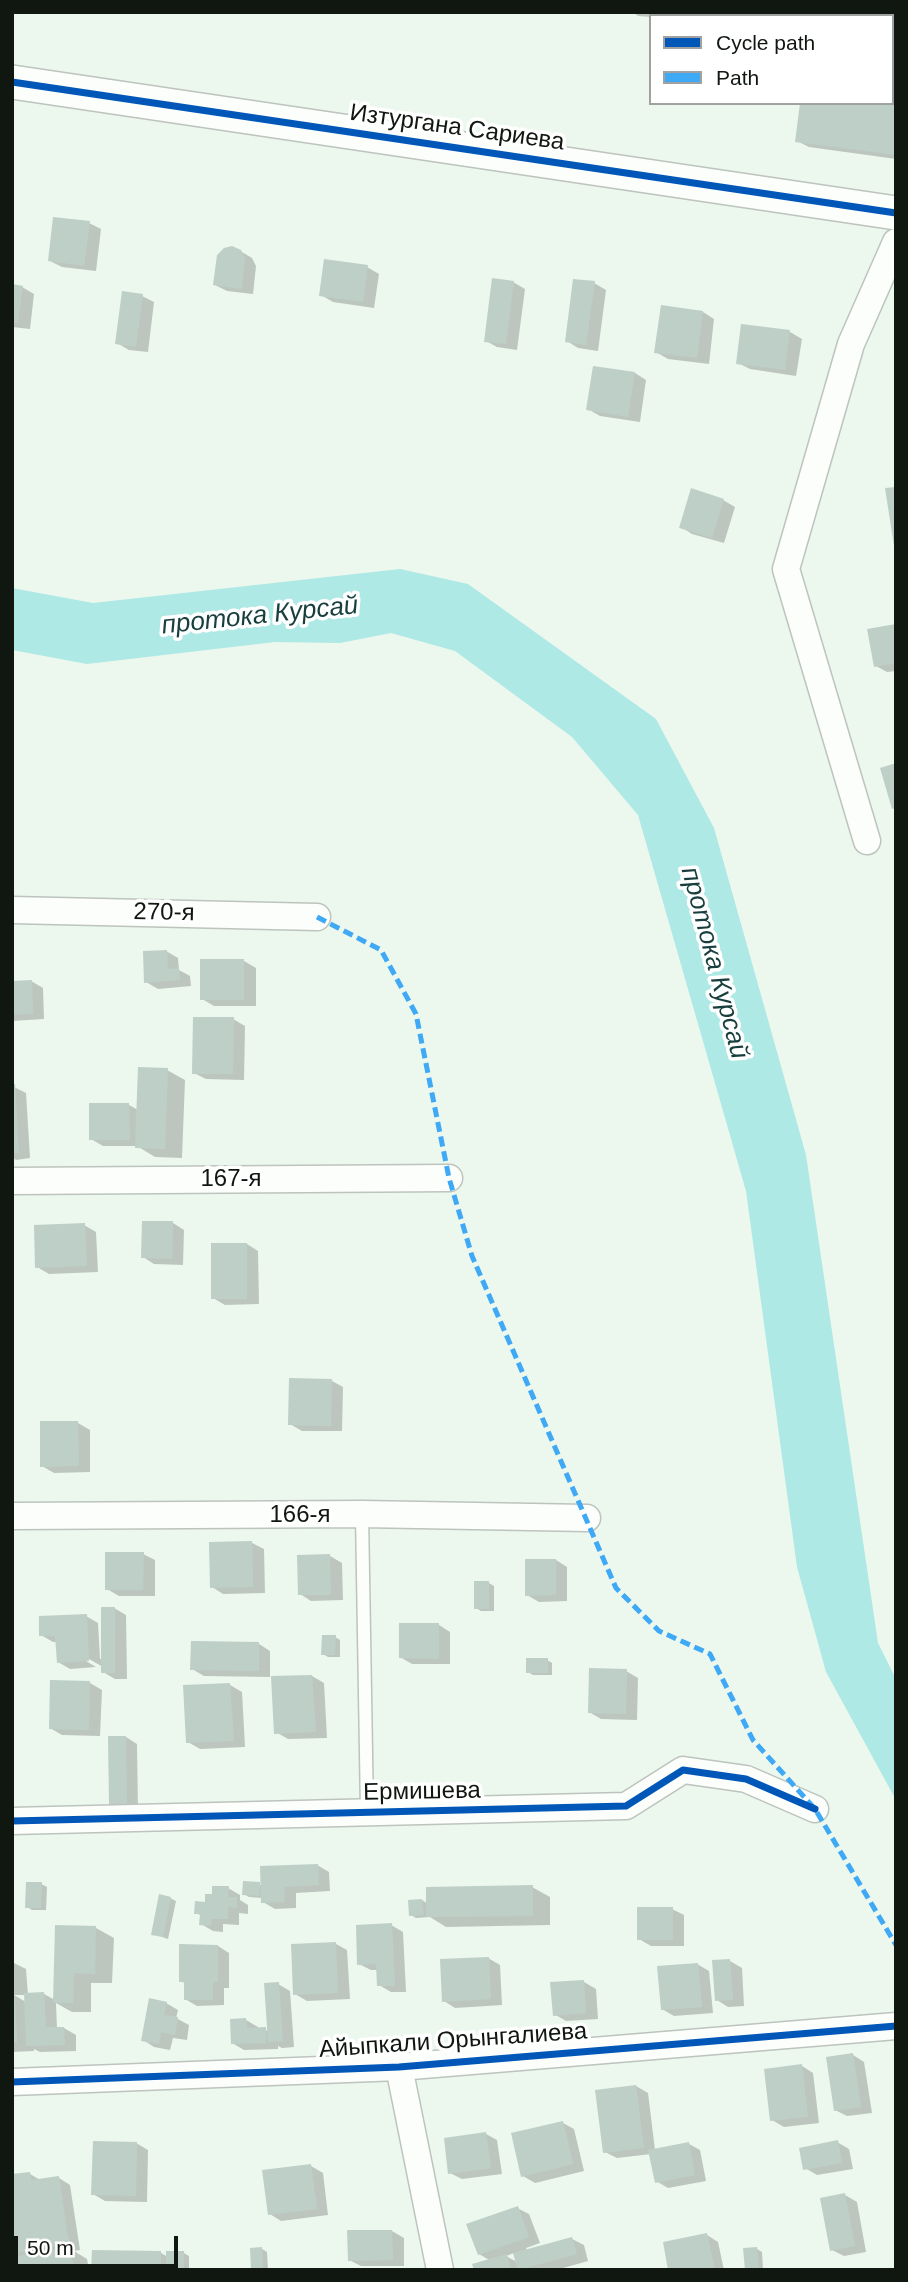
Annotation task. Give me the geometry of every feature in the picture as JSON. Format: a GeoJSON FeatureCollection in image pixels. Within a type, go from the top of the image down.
{"type":"FeatureCollection","features":[{"type":"Feature","properties":{"kind":"street","name":"Изтургана Сариева"},"geometry":{"type":"LineString","coordinates":[[12,82],[896,213]]}},
{"type":"Feature","properties":{"kind":"street"},"geometry":{"type":"LineString","coordinates":[[867,841],[786,569],[851,344],[896,242]]}},
{"type":"Feature","properties":{"kind":"street","name":"270-я"},"geometry":{"type":"LineString","coordinates":[[12,910],[317,917]]}},
{"type":"Feature","properties":{"kind":"street","name":"167-я"},"geometry":{"type":"LineString","coordinates":[[12,1181],[449,1178]]}},
{"type":"Feature","properties":{"kind":"street","name":"166-я"},"geometry":{"type":"LineString","coordinates":[[12,1516],[362,1514],[587,1518]]}},
{"type":"Feature","properties":{"kind":"street","name":"Ермишева"},"geometry":{"type":"LineString","coordinates":[[12,1821],[626,1806],[683,1770],[746,1779],[815,1809]]}},
{"type":"Feature","properties":{"kind":"street","name":"Айыпкали Орынгалиева"},"geometry":{"type":"LineString","coordinates":[[12,2082],[399,2067],[896,2026]]}},
{"type":"Feature","properties":{"kind":"street"},"geometry":{"type":"LineString","coordinates":[[399,2067],[440,2270]]}},
{"type":"Feature","properties":{"kind":"lane"},"geometry":{"type":"LineString","coordinates":[[362,1514],[367,1813]]}},
{"type":"Feature","properties":{"kind":"water","name":"протока Курсай"},"geometry":{"type":"Polygon","coordinates":[[[400,569],[468,584],[656,719],[714,828],[806,1155],[878,1643],[896,1679],[896,1800],[826,1672],[797,1567],[746,1191],[638,815],[572,737],[455,651],[391,633],[340,643],[275,642],[87,664],[12,650],[12,588],[93,603],[400,569]]]}},
{"type":"Feature","properties":{"kind":"building"},"geometry":{"type":"Polygon","coordinates":[[[896,93],[896,155],[795,142],[800,105],[894,105],[896,93]]]}},
{"type":"Feature","properties":{"kind":"building"},"geometry":{"type":"Polygon","coordinates":[[[53,217],[90,221],[84,266],[48,261],[53,217]]]}},
{"type":"Feature","properties":{"kind":"building"},"geometry":{"type":"Polygon","coordinates":[[[232,246],[241,250],[245,258],[242,289],[213,285],[217,255],[224,248],[232,246]]]}},
{"type":"Feature","properties":{"kind":"building"},"geometry":{"type":"Polygon","coordinates":[[[324,259],[368,265],[363,302],[319,296],[324,259]]]}},
{"type":"Feature","properties":{"kind":"building"},"geometry":{"type":"Polygon","coordinates":[[[492,278],[514,281],[506,344],[484,342],[492,278]]]}},
{"type":"Feature","properties":{"kind":"building"},"geometry":{"type":"Polygon","coordinates":[[[573,279],[595,281],[586,345],[565,342],[573,279]]]}},
{"type":"Feature","properties":{"kind":"building"},"geometry":{"type":"Polygon","coordinates":[[[12,284],[23,286],[18,323],[12,322],[12,284]]]}},
{"type":"Feature","properties":{"kind":"building"},"geometry":{"type":"Polygon","coordinates":[[[122,291],[143,294],[136,347],[115,344],[122,291]]]}},
{"type":"Feature","properties":{"kind":"building"},"geometry":{"type":"Polygon","coordinates":[[[661,305],[703,311],[697,358],[654,353],[661,305]]]}},
{"type":"Feature","properties":{"kind":"building"},"geometry":{"type":"Polygon","coordinates":[[[741,324],[790,330],[785,370],[736,364],[741,324]]]}},
{"type":"Feature","properties":{"kind":"building"},"geometry":{"type":"Polygon","coordinates":[[[593,366],[635,372],[628,417],[586,410],[593,366]]]}},
{"type":"Feature","properties":{"kind":"building"},"geometry":{"type":"Polygon","coordinates":[[[896,487],[896,545],[894,546],[885,488],[896,487]]]}},
{"type":"Feature","properties":{"kind":"building"},"geometry":{"type":"Polygon","coordinates":[[[691,488],[724,499],[712,538],[679,528],[691,488]]]}},
{"type":"Feature","properties":{"kind":"building"},"geometry":{"type":"Polygon","coordinates":[[[896,624],[896,663],[874,667],[867,629],[896,624]]]}},
{"type":"Feature","properties":{"kind":"building"},"geometry":{"type":"Polygon","coordinates":[[[896,763],[896,808],[892,809],[880,768],[896,763]]]}},
{"type":"Feature","properties":{"kind":"building"},"geometry":{"type":"Polygon","coordinates":[[[167,950],[168,969],[179,968],[180,980],[144,983],[143,951],[167,950]]]}},
{"type":"Feature","properties":{"kind":"building"},"geometry":{"type":"Polygon","coordinates":[[[200,959],[244,959],[244,1000],[200,1000],[200,959]]]}},
{"type":"Feature","properties":{"kind":"building"},"geometry":{"type":"Polygon","coordinates":[[[32,980],[33,1014],[12,1015],[12,981],[32,980]]]}},
{"type":"Feature","properties":{"kind":"building"},"geometry":{"type":"Polygon","coordinates":[[[193,1017],[234,1017],[233,1074],[192,1074],[193,1017]]]}},
{"type":"Feature","properties":{"kind":"building"},"geometry":{"type":"Polygon","coordinates":[[[138,1067],[168,1068],[165,1149],[135,1148],[138,1067]]]}},
{"type":"Feature","properties":{"kind":"building"},"geometry":{"type":"Polygon","coordinates":[[[12,1084],[15,1084],[19,1153],[12,1153],[12,1084]]]}},
{"type":"Feature","properties":{"kind":"building"},"geometry":{"type":"Polygon","coordinates":[[[89,1103],[129,1103],[130,1140],[89,1140],[89,1103]]]}},
{"type":"Feature","properties":{"kind":"building"},"geometry":{"type":"Polygon","coordinates":[[[142,1221],[173,1221],[172,1259],[141,1258],[142,1221]]]}},
{"type":"Feature","properties":{"kind":"building"},"geometry":{"type":"Polygon","coordinates":[[[85,1223],[87,1266],[35,1268],[34,1225],[85,1223]]]}},
{"type":"Feature","properties":{"kind":"building"},"geometry":{"type":"Polygon","coordinates":[[[211,1243],[247,1243],[247,1299],[211,1299],[211,1243]]]}},
{"type":"Feature","properties":{"kind":"building"},"geometry":{"type":"Polygon","coordinates":[[[289,1378],[332,1379],[331,1426],[288,1425],[289,1378]]]}},
{"type":"Feature","properties":{"kind":"building"},"geometry":{"type":"Polygon","coordinates":[[[40,1421],[78,1421],[79,1466],[40,1467],[40,1421]]]}},
{"type":"Feature","properties":{"kind":"building"},"geometry":{"type":"Polygon","coordinates":[[[252,1541],[253,1587],[210,1588],[209,1542],[252,1541]]]}},
{"type":"Feature","properties":{"kind":"building"},"geometry":{"type":"Polygon","coordinates":[[[105,1552],[144,1552],[143,1590],[105,1590],[105,1552]]]}},
{"type":"Feature","properties":{"kind":"building"},"geometry":{"type":"Polygon","coordinates":[[[330,1554],[331,1595],[298,1595],[297,1555],[330,1554]]]}},
{"type":"Feature","properties":{"kind":"building"},"geometry":{"type":"Polygon","coordinates":[[[525,1559],[556,1559],[556,1595],[525,1596],[525,1559]]]}},
{"type":"Feature","properties":{"kind":"building"},"geometry":{"type":"Polygon","coordinates":[[[474,1581],[489,1581],[489,1609],[474,1609],[474,1581]]]}},
{"type":"Feature","properties":{"kind":"building"},"geometry":{"type":"Polygon","coordinates":[[[101,1607],[115,1607],[115,1673],[101,1673],[101,1607]]]}},
{"type":"Feature","properties":{"kind":"building"},"geometry":{"type":"Polygon","coordinates":[[[87,1614],[89,1661],[57,1663],[55,1636],[39,1636],[39,1616],[87,1614]]]}},
{"type":"Feature","properties":{"kind":"building"},"geometry":{"type":"Polygon","coordinates":[[[399,1623],[439,1623],[439,1659],[399,1658],[399,1623]]]}},
{"type":"Feature","properties":{"kind":"building"},"geometry":{"type":"Polygon","coordinates":[[[322,1635],[336,1635],[335,1655],[321,1655],[322,1635]]]}},
{"type":"Feature","properties":{"kind":"building"},"geometry":{"type":"Polygon","coordinates":[[[191,1641],[259,1642],[259,1671],[190,1670],[191,1641]]]}},
{"type":"Feature","properties":{"kind":"building"},"geometry":{"type":"Polygon","coordinates":[[[526,1658],[548,1658],[548,1673],[526,1673],[526,1658]]]}},
{"type":"Feature","properties":{"kind":"building"},"geometry":{"type":"Polygon","coordinates":[[[589,1668],[627,1669],[626,1714],[588,1713],[589,1668]]]}},
{"type":"Feature","properties":{"kind":"building"},"geometry":{"type":"Polygon","coordinates":[[[312,1675],[316,1732],[274,1734],[271,1676],[312,1675]]]}},
{"type":"Feature","properties":{"kind":"building"},"geometry":{"type":"Polygon","coordinates":[[[50,1680],[90,1681],[89,1730],[49,1729],[50,1680]]]}},
{"type":"Feature","properties":{"kind":"building"},"geometry":{"type":"Polygon","coordinates":[[[230,1683],[234,1741],[186,1743],[183,1685],[230,1683]]]}},
{"type":"Feature","properties":{"kind":"building"},"geometry":{"type":"Polygon","coordinates":[[[108,1736],[126,1736],[127,1804],[109,1805],[108,1736]]]}},
{"type":"Feature","properties":{"kind":"building"},"geometry":{"type":"Polygon","coordinates":[[[318,1864],[319,1885],[284,1887],[285,1902],[261,1903],[260,1866],[318,1864]]]}},
{"type":"Feature","properties":{"kind":"building"},"geometry":{"type":"Polygon","coordinates":[[[243,1881],[260,1882],[259,1896],[242,1895],[243,1881]]]}},
{"type":"Feature","properties":{"kind":"building"},"geometry":{"type":"Polygon","coordinates":[[[26,1882],[42,1882],[41,1908],[25,1908],[26,1882]]]}},
{"type":"Feature","properties":{"kind":"building"},"geometry":{"type":"Polygon","coordinates":[[[533,1885],[533,1916],[426,1917],[426,1887],[533,1885]]]}},
{"type":"Feature","properties":{"kind":"building"},"geometry":{"type":"Polygon","coordinates":[[[212,1886],[229,1886],[228,1897],[237,1897],[237,1908],[228,1907],[228,1919],[212,1919],[211,1926],[199,1925],[200,1914],[194,1914],[195,1901],[205,1902],[205,1894],[212,1894],[212,1886]]]}},
{"type":"Feature","properties":{"kind":"building"},"geometry":{"type":"Polygon","coordinates":[[[159,1894],[171,1897],[163,1937],[151,1935],[159,1894]]]}},
{"type":"Feature","properties":{"kind":"building"},"geometry":{"type":"Polygon","coordinates":[[[422,1899],[424,1915],[409,1916],[408,1900],[422,1899]]]}},
{"type":"Feature","properties":{"kind":"building"},"geometry":{"type":"Polygon","coordinates":[[[637,1907],[673,1907],[673,1940],[637,1940],[637,1907]]]}},
{"type":"Feature","properties":{"kind":"building"},"geometry":{"type":"Polygon","coordinates":[[[392,1923],[395,1986],[377,1986],[376,1964],[357,1965],[356,1925],[392,1923]]]}},
{"type":"Feature","properties":{"kind":"building"},"geometry":{"type":"Polygon","coordinates":[[[55,1925],[96,1926],[95,1974],[74,1973],[73,2003],[53,2003],[55,1925]]]}},
{"type":"Feature","properties":{"kind":"building"},"geometry":{"type":"Polygon","coordinates":[[[336,1942],[338,1993],[293,1995],[291,1944],[336,1942]]]}},
{"type":"Feature","properties":{"kind":"building"},"geometry":{"type":"Polygon","coordinates":[[[179,1944],[218,1945],[218,1982],[213,1982],[213,2000],[184,2000],[184,1982],[179,1982],[179,1944]]]}},
{"type":"Feature","properties":{"kind":"building"},"geometry":{"type":"Polygon","coordinates":[[[489,1957],[491,1999],[442,2002],[440,1959],[489,1957]]]}},
{"type":"Feature","properties":{"kind":"building"},"geometry":{"type":"Polygon","coordinates":[[[730,1959],[733,2000],[715,2001],[712,1960],[730,1959]]]}},
{"type":"Feature","properties":{"kind":"building"},"geometry":{"type":"Polygon","coordinates":[[[698,1963],[702,2007],[661,2010],[657,1966],[698,1963]]]}},
{"type":"Feature","properties":{"kind":"building"},"geometry":{"type":"Polygon","coordinates":[[[584,1980],[586,2013],[553,2016],[550,1982],[584,1980]]]}},
{"type":"Feature","properties":{"kind":"building"},"geometry":{"type":"Polygon","coordinates":[[[279,1982],[283,2041],[268,2042],[264,1983],[279,1982]]]}},
{"type":"Feature","properties":{"kind":"building"},"geometry":{"type":"Polygon","coordinates":[[[44,1992],[46,2027],[64,2027],[65,2045],[26,2046],[24,1993],[44,1992]]]}},
{"type":"Feature","properties":{"kind":"building"},"geometry":{"type":"Polygon","coordinates":[[[12,1994],[15,1994],[17,2042],[12,2042],[12,1994]]]}},
{"type":"Feature","properties":{"kind":"building"},"geometry":{"type":"Polygon","coordinates":[[[149,1998],[167,2002],[164,2015],[178,2017],[175,2035],[161,2032],[159,2044],[141,2041],[149,1998]]]}},
{"type":"Feature","properties":{"kind":"building"},"geometry":{"type":"Polygon","coordinates":[[[246,2018],[247,2028],[266,2027],[266,2043],[231,2044],[230,2019],[246,2018]]]}},
{"type":"Feature","properties":{"kind":"building"},"geometry":{"type":"Polygon","coordinates":[[[853,2053],[861,2107],[834,2111],[826,2057],[853,2053]]]}},
{"type":"Feature","properties":{"kind":"building"},"geometry":{"type":"Polygon","coordinates":[[[802,2064],[808,2117],[770,2121],[764,2069],[802,2064]]]}},
{"type":"Feature","properties":{"kind":"building"},"geometry":{"type":"Polygon","coordinates":[[[636,2085],[644,2148],[603,2153],[595,2090],[636,2085]]]}},
{"type":"Feature","properties":{"kind":"building"},"geometry":{"type":"Polygon","coordinates":[[[563,2121],[573,2164],[521,2177],[511,2133],[563,2121]]]}},
{"type":"Feature","properties":{"kind":"building"},"geometry":{"type":"Polygon","coordinates":[[[486,2132],[491,2168],[448,2174],[444,2138],[486,2132]]]}},
{"type":"Feature","properties":{"kind":"building"},"geometry":{"type":"Polygon","coordinates":[[[838,2140],[842,2163],[803,2170],[799,2148],[838,2140]]]}},
{"type":"Feature","properties":{"kind":"building"},"geometry":{"type":"Polygon","coordinates":[[[93,2141],[137,2142],[136,2196],[91,2195],[93,2141]]]}},
{"type":"Feature","properties":{"kind":"building"},"geometry":{"type":"Polygon","coordinates":[[[689,2142],[695,2175],[655,2183],[648,2150],[689,2142]]]}},
{"type":"Feature","properties":{"kind":"building"},"geometry":{"type":"Polygon","coordinates":[[[311,2164],[317,2209],[268,2215],[262,2170],[311,2164]]]}},
{"type":"Feature","properties":{"kind":"building"},"geometry":{"type":"Polygon","coordinates":[[[30,2172],[31,2180],[59,2176],[69,2244],[12,2253],[12,2174],[30,2172]]]}},
{"type":"Feature","properties":{"kind":"building"},"geometry":{"type":"Polygon","coordinates":[[[845,2193],[855,2246],[830,2251],[820,2198],[845,2193]]]}},
{"type":"Feature","properties":{"kind":"building"},"geometry":{"type":"Polygon","coordinates":[[[518,2206],[529,2237],[478,2255],[466,2224],[518,2206]]]}},
{"type":"Feature","properties":{"kind":"building"},"geometry":{"type":"Polygon","coordinates":[[[347,2230],[392,2230],[393,2260],[348,2261],[347,2230]]]}},
{"type":"Feature","properties":{"kind":"building"},"geometry":{"type":"Polygon","coordinates":[[[707,2233],[715,2270],[668,2270],[663,2242],[707,2233]]]}},
{"type":"Feature","properties":{"kind":"building"},"geometry":{"type":"Polygon","coordinates":[[[572,2237],[577,2254],[518,2270],[513,2253],[572,2237]]]}},
{"type":"Feature","properties":{"kind":"building"},"geometry":{"type":"Polygon","coordinates":[[[70,2247],[73,2264],[44,2270],[12,2270],[12,2257],[70,2247]]]}},
{"type":"Feature","properties":{"kind":"building"},"geometry":{"type":"Polygon","coordinates":[[[262,2247],[263,2270],[251,2270],[250,2248],[262,2247]]]}},
{"type":"Feature","properties":{"kind":"building"},"geometry":{"type":"Polygon","coordinates":[[[757,2247],[759,2270],[745,2270],[743,2248],[757,2247]]]}},
{"type":"Feature","properties":{"kind":"building"},"geometry":{"type":"Polygon","coordinates":[[[92,2250],[161,2251],[161,2270],[91,2270],[92,2250]]]}},
{"type":"Feature","properties":{"kind":"building"},"geometry":{"type":"Polygon","coordinates":[[[166,2251],[184,2251],[184,2269],[166,2269],[166,2251]]]}},
{"type":"Feature","properties":{"kind":"building"},"geometry":{"type":"Polygon","coordinates":[[[507,2254],[511,2270],[474,2270],[472,2264],[507,2254]]]}},
{"type":"Feature","properties":{"kind":"marked path"},"geometry":{"type":"LineString","coordinates":[[317,917],[381,950],[416,1014],[449,1178],[472,1256],[616,1588],[659,1631],[710,1654],[753,1740],[815,1809],[896,1945]]}},
{"type":"Feature","properties":{"kind":"cycle path"},"geometry":{"type":"LineString","coordinates":[[12,82],[896,213]]}},
{"type":"Feature","properties":{"kind":"cycle path"},"geometry":{"type":"LineString","coordinates":[[12,1821],[626,1806],[683,1770],[746,1779],[815,1809]]}},
{"type":"Feature","properties":{"kind":"cycle path"},"geometry":{"type":"LineString","coordinates":[[12,2082],[399,2067],[896,2026]]}}]}
